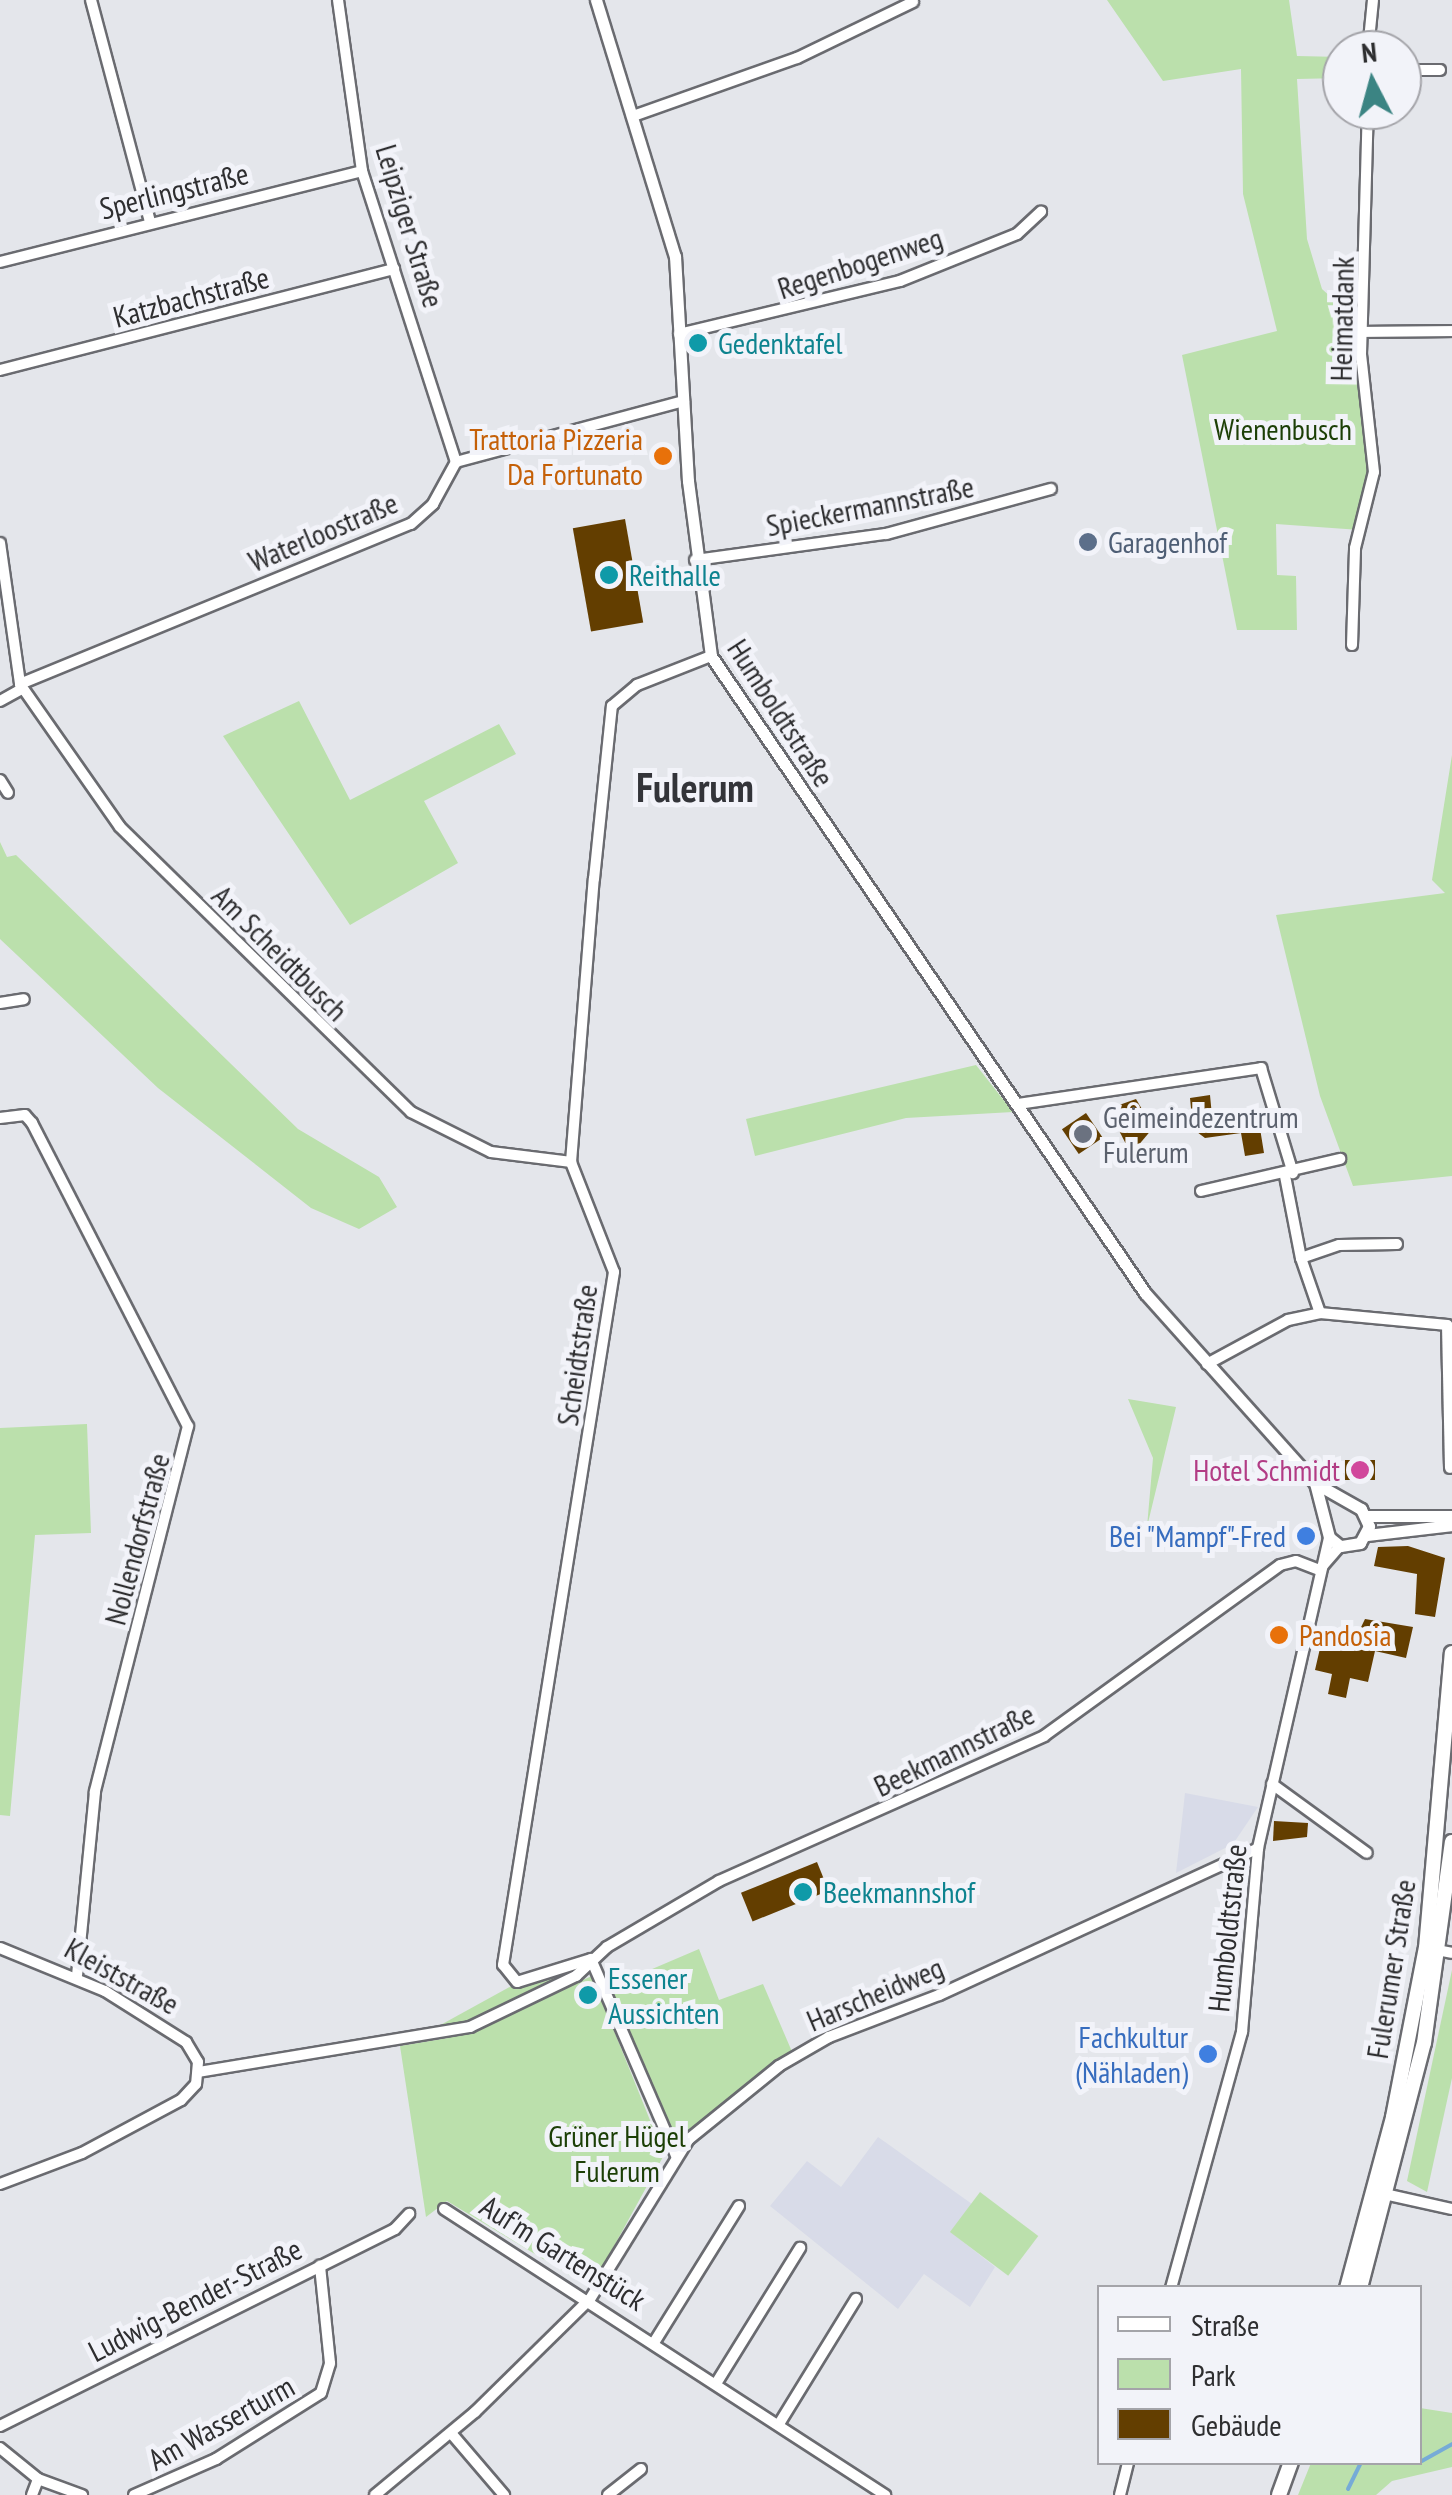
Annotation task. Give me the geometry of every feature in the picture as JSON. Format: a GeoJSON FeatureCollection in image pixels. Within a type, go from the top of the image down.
{"type":"FeatureCollection","features":[{"type":"Feature","properties":{"kind":"main road","name":"Fulerumer Straße"},"geometry":{"type":"LineString","coordinates":[[1439,1950],[1452,1653]]}},
{"type":"Feature","properties":{"kind":"main road","name":"Fulerumer Straße"},"geometry":{"type":"LineString","coordinates":[[1361,2285],[1439,1950],[1452,1842]]}},
{"type":"Feature","properties":{"kind":"main road","name":"Fulerumer Straße"},"geometry":{"type":"LineString","coordinates":[[1348,2285],[1381,2193]]}},
{"type":"Feature","properties":{"kind":"main road"},"geometry":{"type":"LineString","coordinates":[[1280,2495],[1290,2465]]}},
{"type":"Feature","properties":{"kind":"street"},"geometry":{"type":"LineString","coordinates":[[91,0],[150,222]]}},
{"type":"Feature","properties":{"kind":"street","name":"Leipziger Straße"},"geometry":{"type":"LineString","coordinates":[[338,0],[362,170],[456,462]]}},
{"type":"Feature","properties":{"kind":"street","name":"Humboldtstraße"},"geometry":{"type":"LineString","coordinates":[[596,0],[674,253],[695,560],[710,656],[1145,1293],[1315,1483],[1367,1516]]}},
{"type":"Feature","properties":{"kind":"street"},"geometry":{"type":"LineString","coordinates":[[1370,30],[1373,0]]}},
{"type":"Feature","properties":{"kind":"street"},"geometry":{"type":"LineString","coordinates":[[634,116],[787,62],[913,2]]}},
{"type":"Feature","properties":{"kind":"street"},"geometry":{"type":"LineString","coordinates":[[1422,70],[1440,70]]}},
{"type":"Feature","properties":{"kind":"street","name":"Heimatdank"},"geometry":{"type":"LineString","coordinates":[[1352,645],[1355,548],[1374,472],[1361,332],[1367,130]]}},
{"type":"Feature","properties":{"kind":"street","name":"Sperlingstraße"},"geometry":{"type":"LineString","coordinates":[[0,262],[362,170]]}},
{"type":"Feature","properties":{"kind":"street","name":"Regenbogenweg"},"geometry":{"type":"LineString","coordinates":[[679,334],[900,281],[1018,234],[1041,212]]}},
{"type":"Feature","properties":{"kind":"street","name":"Katzbachstraße"},"geometry":{"type":"LineString","coordinates":[[0,370],[394,269]]}},
{"type":"Feature","properties":{"kind":"street"},"geometry":{"type":"LineString","coordinates":[[1361,332],[1452,332]]}},
{"type":"Feature","properties":{"kind":"street"},"geometry":{"type":"LineString","coordinates":[[456,462],[684,401]]}},
{"type":"Feature","properties":{"kind":"street","name":"Waterloostraße"},"geometry":{"type":"LineString","coordinates":[[0,701],[21,687],[411,524],[433,504],[456,462]]}},
{"type":"Feature","properties":{"kind":"street","name":"Spieckermannstraße"},"geometry":{"type":"LineString","coordinates":[[695,560],[886,534],[1051,489]]}},
{"type":"Feature","properties":{"kind":"street"},"geometry":{"type":"LineString","coordinates":[[0,543],[21,687]]}},
{"type":"Feature","properties":{"kind":"street","name":"Scheidtstraße"},"geometry":{"type":"LineString","coordinates":[[591,1960],[517,1982],[503,1966],[614,1272],[571,1162],[612,706],[637,685],[710,656]]}},
{"type":"Feature","properties":{"kind":"street","name":"Am Scheidtbusch"},"geometry":{"type":"LineString","coordinates":[[21,687],[120,827],[392,1097],[492,1152],[571,1162]]}},
{"type":"Feature","properties":{"kind":"street"},"geometry":{"type":"LineString","coordinates":[[0,780],[8,793]]}},
{"type":"Feature","properties":{"kind":"street"},"geometry":{"type":"LineString","coordinates":[[0,1002],[24,999]]}},
{"type":"Feature","properties":{"kind":"street"},"geometry":{"type":"LineString","coordinates":[[1018,1104],[1262,1068],[1289,1174],[1301,1258],[1320,1313]]}},
{"type":"Feature","properties":{"kind":"street","name":"Nollendorfstraße"},"geometry":{"type":"LineString","coordinates":[[0,1118],[24,1115],[32,1123],[188,1426],[96,1792],[77,1975]]}},
{"type":"Feature","properties":{"kind":"street"},"geometry":{"type":"LineString","coordinates":[[1202,1191],[1289,1174],[1340,1159]]}},
{"type":"Feature","properties":{"kind":"street"},"geometry":{"type":"LineString","coordinates":[[1301,1258],[1338,1245],[1397,1244]]}},
{"type":"Feature","properties":{"kind":"street"},"geometry":{"type":"LineString","coordinates":[[1207,1364],[1288,1320],[1320,1313],[1447,1325],[1450,1468]]}},
{"type":"Feature","properties":{"kind":"street","name":"Humboldtstraße"},"geometry":{"type":"LineString","coordinates":[[1172,2285],[1242,2032],[1258,1848],[1329,1537],[1328,1515],[1315,1483]]}},
{"type":"Feature","properties":{"kind":"street"},"geometry":{"type":"LineString","coordinates":[[1328,1515],[1343,1504]]}},
{"type":"Feature","properties":{"kind":"street"},"geometry":{"type":"LineString","coordinates":[[1452,1516],[1367,1516],[1366,1535],[1452,1525]]}},
{"type":"Feature","properties":{"kind":"street"},"geometry":{"type":"LineString","coordinates":[[1430,1528],[1452,1536]]}},
{"type":"Feature","properties":{"kind":"street","name":"Humboldtstraße"},"geometry":{"type":"LineString","coordinates":[[1319,1570],[1340,1546],[1366,1535]]}},
{"type":"Feature","properties":{"kind":"street"},"geometry":{"type":"LineString","coordinates":[[1329,1537],[1340,1546]]}},
{"type":"Feature","properties":{"kind":"street","name":"Beekmannstraße"},"geometry":{"type":"LineString","coordinates":[[198,2072],[417,2042],[470,2028],[566,1981],[591,1960],[719,1881],[1044,1736],[1280,1565],[1296,1560],[1319,1570]]}},
{"type":"Feature","properties":{"kind":"street"},"geometry":{"type":"LineString","coordinates":[[1272,1784],[1366,1853]]}},
{"type":"Feature","properties":{"kind":"street","name":"Harscheidweg"},"geometry":{"type":"LineString","coordinates":[[375,2495],[451,2433],[590,2299],[676,2154],[720,2111],[816,2044],[1258,1848]]}},
{"type":"Feature","properties":{"kind":"street","name":"Kleiststraße"},"geometry":{"type":"LineString","coordinates":[[0,1948],[77,1975],[186,2042],[198,2072]]}},
{"type":"Feature","properties":{"kind":"street"},"geometry":{"type":"LineString","coordinates":[[591,1960],[676,2154]]}},
{"type":"Feature","properties":{"kind":"street"},"geometry":{"type":"LineString","coordinates":[[0,2184],[82,2154],[175,2104],[198,2072]]}},
{"type":"Feature","properties":{"kind":"street"},"geometry":{"type":"LineString","coordinates":[[1381,2193],[1452,2209]]}},
{"type":"Feature","properties":{"kind":"street","name":"Auf'm Gartenstück"},"geometry":{"type":"LineString","coordinates":[[655,2341],[738,2206]]}},
{"type":"Feature","properties":{"kind":"street","name":"Auf'm Gartenstück"},"geometry":{"type":"LineString","coordinates":[[444,2209],[655,2341],[886,2495]]}},
{"type":"Feature","properties":{"kind":"street","name":"Ludwig-Bender-Straße"},"geometry":{"type":"LineString","coordinates":[[0,2426],[395,2229],[409,2214]]}},
{"type":"Feature","properties":{"kind":"street"},"geometry":{"type":"LineString","coordinates":[[717,2382],[800,2248]]}},
{"type":"Feature","properties":{"kind":"street","name":"Am Wasserturm"},"geometry":{"type":"LineString","coordinates":[[134,2495],[216,2459],[321,2393],[330,2363],[320,2266]]}},
{"type":"Feature","properties":{"kind":"street"},"geometry":{"type":"LineString","coordinates":[[779,2424],[856,2299]]}},
{"type":"Feature","properties":{"kind":"street"},"geometry":{"type":"LineString","coordinates":[[451,2433],[504,2495]]}},
{"type":"Feature","properties":{"kind":"street"},"geometry":{"type":"LineString","coordinates":[[0,2448],[38,2480],[82,2495]]}},
{"type":"Feature","properties":{"kind":"street"},"geometry":{"type":"LineString","coordinates":[[1120,2495],[1127,2465]]}},
{"type":"Feature","properties":{"kind":"street"},"geometry":{"type":"LineString","coordinates":[[608,2495],[641,2468]]}},
{"type":"Feature","properties":{"kind":"street"},"geometry":{"type":"LineString","coordinates":[[32,2495],[38,2480]]}},
{"type":"Feature","properties":{"kind":"shaded area"},"geometry":{"type":"Polygon","coordinates":[[[1185,1793],[1258,1807],[1233,1844],[1176,1873],[1185,1793]]]}},
{"type":"Feature","properties":{"kind":"shaded area"},"geometry":{"type":"Polygon","coordinates":[[[878,2137],[972,2204],[952,2233],[995,2267],[970,2307],[924,2274],[898,2309],[770,2206],[807,2161],[841,2187],[878,2137]]]}},
{"type":"Feature","properties":{"kind":"green space","name":"Wienenbusch"},"geometry":{"type":"Polygon","coordinates":[[[1107,0],[1289,0],[1297,56],[1322,57],[1322,78],[1297,79],[1307,239],[1322,289],[1358,322],[1372,474],[1360,530],[1276,524],[1277,575],[1296,576],[1297,630],[1237,630],[1182,355],[1277,331],[1243,194],[1241,69],[1163,81],[1107,0]]]}},
{"type":"Feature","properties":{"kind":"green space"},"geometry":{"type":"Polygon","coordinates":[[[299,701],[350,800],[499,724],[516,754],[424,801],[458,863],[350,925],[223,736],[299,701]]]}},
{"type":"Feature","properties":{"kind":"green space"},"geometry":{"type":"Polygon","coordinates":[[[1452,755],[1452,1176],[1353,1186],[1320,1096],[1276,915],[1445,893],[1432,880],[1452,755]]]}},
{"type":"Feature","properties":{"kind":"green space"},"geometry":{"type":"Polygon","coordinates":[[[0,842],[7,857],[16,855],[298,1129],[379,1177],[397,1207],[359,1229],[311,1208],[158,1088],[0,939],[0,842]]]}},
{"type":"Feature","properties":{"kind":"green space"},"geometry":{"type":"Polygon","coordinates":[[[976,1065],[1013,1112],[906,1118],[755,1156],[746,1119],[976,1065]]]}},
{"type":"Feature","properties":{"kind":"green space"},"geometry":{"type":"Polygon","coordinates":[[[1128,1399],[1176,1407],[1147,1527],[1153,1458],[1128,1399]]]}},
{"type":"Feature","properties":{"kind":"green space"},"geometry":{"type":"Polygon","coordinates":[[[87,1424],[91,1533],[35,1535],[10,1816],[0,1815],[0,1428],[87,1424]]]}},
{"type":"Feature","properties":{"kind":"green space"},"geometry":{"type":"Polygon","coordinates":[[[699,1949],[719,2000],[763,1984],[793,2054],[679,2141],[670,2136],[610,1987],[699,1949]]]}},
{"type":"Feature","properties":{"kind":"green space"},"geometry":{"type":"Polygon","coordinates":[[[570,1967],[568,1976],[471,2026],[435,2028],[517,1983],[570,1967]]]}},
{"type":"Feature","properties":{"kind":"green space"},"geometry":{"type":"Polygon","coordinates":[[[1452,1970],[1452,2078],[1427,2192],[1407,2181],[1452,1970]]]}},
{"type":"Feature","properties":{"kind":"green space","name":"Grüner Hügel Fulerum"},"geometry":{"type":"Polygon","coordinates":[[[592,1976],[664,2155],[591,2288],[447,2201],[426,2217],[400,2046],[448,2038],[592,1976]]]}},
{"type":"Feature","properties":{"kind":"green space"},"geometry":{"type":"Polygon","coordinates":[[[980,2192],[1038,2236],[1008,2276],[950,2232],[980,2192]]]}},
{"type":"Feature","properties":{"kind":"green space"},"geometry":{"type":"Polygon","coordinates":[[[1422,2408],[1452,2413],[1452,2467],[1392,2481],[1376,2495],[1298,2495],[1310,2465],[1422,2465],[1422,2408]]]}},
{"type":"Feature","properties":{"kind":"building","name":"Reithalle"},"geometry":{"type":"Polygon","coordinates":[[[625,519],[643,622],[591,632],[573,528],[625,519]]]}},
{"type":"Feature","properties":{"kind":"building"},"geometry":{"type":"Polygon","coordinates":[[[1210,1095],[1212,1116],[1257,1110],[1264,1153],[1245,1156],[1241,1133],[1205,1138],[1193,1129],[1190,1098],[1210,1095]]]}},
{"type":"Feature","properties":{"kind":"building"},"geometry":{"type":"Polygon","coordinates":[[[1136,1099],[1153,1128],[1131,1154],[1108,1109],[1136,1099]]]}},
{"type":"Feature","properties":{"kind":"building","name":"Geimeindezentrum Fulerum"},"geometry":{"type":"Polygon","coordinates":[[[1086,1113],[1103,1138],[1079,1154],[1062,1129],[1086,1113]]]}},
{"type":"Feature","properties":{"kind":"building","name":"Hotel Schmidt"},"geometry":{"type":"Polygon","coordinates":[[[1345,1460],[1375,1460],[1375,1480],[1345,1480],[1345,1460]]]}},
{"type":"Feature","properties":{"kind":"building"},"geometry":{"type":"Polygon","coordinates":[[[1408,1546],[1445,1558],[1435,1617],[1415,1614],[1417,1574],[1374,1566],[1378,1547],[1408,1546]]]}},
{"type":"Feature","properties":{"kind":"building"},"geometry":{"type":"Polygon","coordinates":[[[1365,1619],[1413,1627],[1406,1658],[1375,1651],[1368,1682],[1350,1678],[1346,1698],[1328,1694],[1332,1674],[1315,1670],[1321,1644],[1350,1650],[1365,1619]]]}},
{"type":"Feature","properties":{"kind":"building"},"geometry":{"type":"Polygon","coordinates":[[[1274,1821],[1308,1823],[1307,1837],[1273,1841],[1274,1821]]]}},
{"type":"Feature","properties":{"kind":"building","name":"Beekmannshof"},"geometry":{"type":"Polygon","coordinates":[[[817,1862],[829,1891],[753,1921],[741,1893],[817,1862]]]}},
{"type":"Feature","properties":{"kind":"waterway"},"geometry":{"type":"LineString","coordinates":[[1422,2461],[1452,2444]]}},
{"type":"Feature","properties":{"kind":"waterway"},"geometry":{"type":"LineString","coordinates":[[1348,2489],[1360,2465]]}},
{"type":"Feature","properties":{"kind":"place","name":"Gedenktafel"},"geometry":{"type":"Point","coordinates":[698,343]}},
{"type":"Feature","properties":{"kind":"place","name":"Trattoria Pizzeria Da Fortunato"},"geometry":{"type":"Point","coordinates":[663,456]}},
{"type":"Feature","properties":{"kind":"place","name":"Garagenhof"},"geometry":{"type":"Point","coordinates":[1088,542]}},
{"type":"Feature","properties":{"kind":"place","name":"Reithalle"},"geometry":{"type":"Point","coordinates":[609,575]}},
{"type":"Feature","properties":{"kind":"place","name":"Geimeindezentrum Fulerum"},"geometry":{"type":"Point","coordinates":[1083,1134]}},
{"type":"Feature","properties":{"kind":"place","name":"Hotel Schmidt"},"geometry":{"type":"Point","coordinates":[1360,1470]}},
{"type":"Feature","properties":{"kind":"place","name":"Bei \"Mampf\"-Fred"},"geometry":{"type":"Point","coordinates":[1306,1536]}},
{"type":"Feature","properties":{"kind":"place","name":"Pandosia"},"geometry":{"type":"Point","coordinates":[1279,1635]}},
{"type":"Feature","properties":{"kind":"place","name":"Beekmannshof"},"geometry":{"type":"Point","coordinates":[803,1892]}},
{"type":"Feature","properties":{"kind":"place","name":"Essener Aussichten"},"geometry":{"type":"Point","coordinates":[588,1995]}},
{"type":"Feature","properties":{"kind":"place","name":"Fachkultur (Nähladen)"},"geometry":{"type":"Point","coordinates":[1208,2054]}},
{"type":"Feature","properties":{"kind":"district","name":"Fulerum"},"geometry":{"type":"Point","coordinates":[695,787]}}]}
